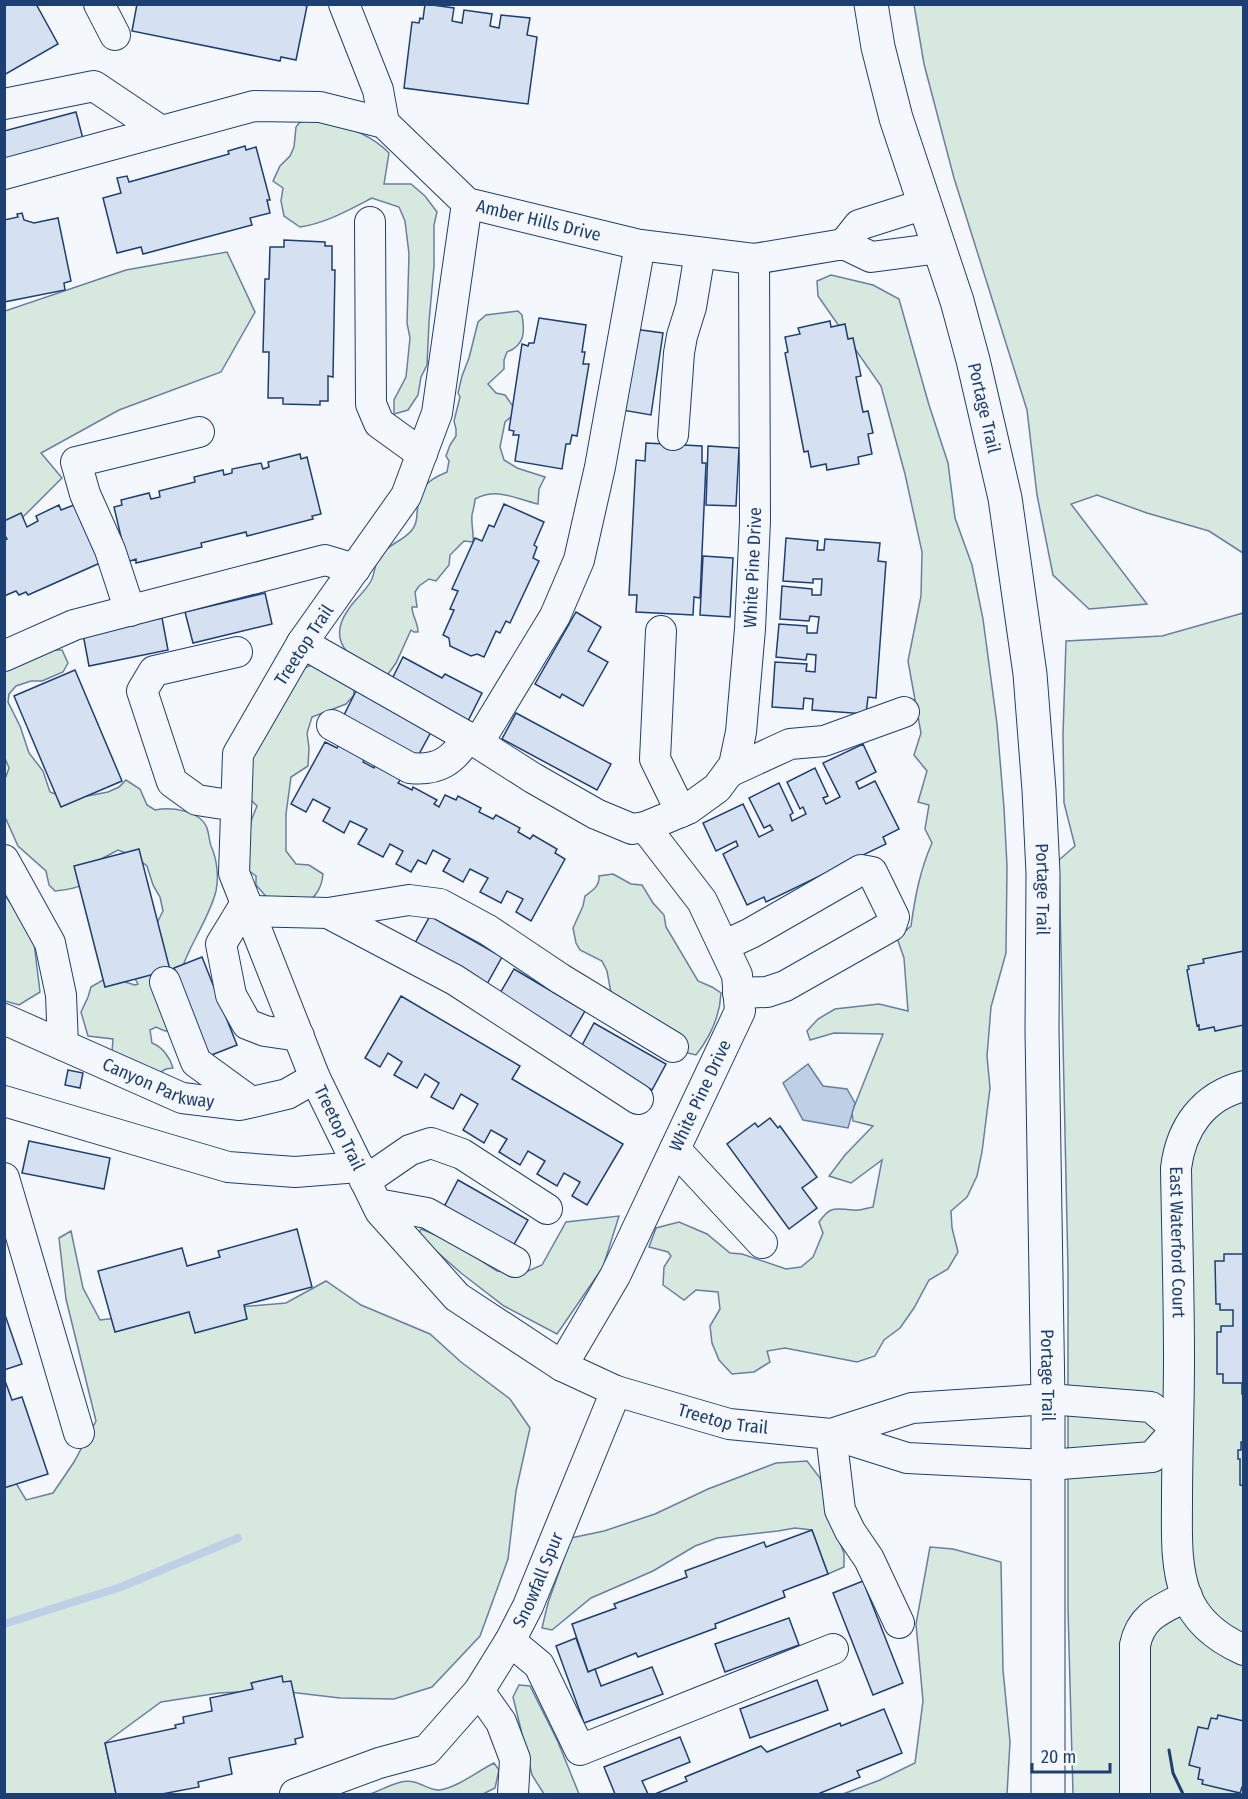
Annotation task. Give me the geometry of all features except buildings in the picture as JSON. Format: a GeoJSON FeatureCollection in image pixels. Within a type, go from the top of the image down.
{"type":"FeatureCollection","features":[{"type":"Feature","properties":{"kind":"main road","name":"Portage Trail"},"geometry":{"type":"LineString","coordinates":[[871,4],[878,47],[896,118],[957,301],[973,360],[1005,498],[1030,674],[1043,873],[1042,1030],[1048,1399],[1048,1794]]}},
{"type":"Feature","properties":{"kind":"street"},"geometry":{"type":"LineString","coordinates":[[99,4],[116,35]]}},
{"type":"Feature","properties":{"kind":"street"},"geometry":{"type":"LineString","coordinates":[[344,4],[378,90],[384,123]]}},
{"type":"Feature","properties":{"kind":"street"},"geometry":{"type":"LineString","coordinates":[[4,104],[94,86],[161,131]]}},
{"type":"Feature","properties":{"kind":"street","name":"Amber Hills Drive"},"geometry":{"type":"LineString","coordinates":[[4,174],[254,106],[320,107],[384,123],[467,202],[640,245],[700,253],[754,259],[844,244]]}},
{"type":"Feature","properties":{"kind":"street","name":"Treetop Trail"},"geometry":{"type":"LineString","coordinates":[[467,202],[436,413],[406,496],[302,643],[238,754],[234,873],[315,1078],[380,1211],[457,1297],[562,1366],[616,1391],[729,1424],[831,1434],[907,1458],[1048,1465]]}},
{"type":"Feature","properties":{"kind":"street"},"geometry":{"type":"LineString","coordinates":[[925,204],[860,225],[844,244],[871,257],[940,248]]}},
{"type":"Feature","properties":{"kind":"street"},"geometry":{"type":"LineString","coordinates":[[370,222],[371,404],[379,423],[422,454]]}},
{"type":"Feature","properties":{"kind":"street"},"geometry":{"type":"LineString","coordinates":[[332,725],[410,768],[424,770],[439,766],[473,740],[555,616],[579,560],[600,467],[640,245]]}},
{"type":"Feature","properties":{"kind":"street"},"geometry":{"type":"LineString","coordinates":[[673,435],[679,353],[691,307],[700,253]]}},
{"type":"Feature","properties":{"kind":"street","name":"White Pine Drive"},"geometry":{"type":"LineString","coordinates":[[562,1366],[615,1276],[740,1011],[737,975],[702,901],[645,827],[688,809],[717,788],[735,765],[741,732],[750,629],[755,521],[754,259]]}},
{"type":"Feature","properties":{"kind":"street"},"geometry":{"type":"LineString","coordinates":[[130,611],[110,550],[85,494],[76,462],[199,432]]}},
{"type":"Feature","properties":{"kind":"street"},"geometry":{"type":"LineString","coordinates":[[4,656],[74,625],[325,560],[354,569]]}},
{"type":"Feature","properties":{"kind":"street"},"geometry":{"type":"LineString","coordinates":[[661,631],[655,759],[681,812]]}},
{"type":"Feature","properties":{"kind":"street"},"geometry":{"type":"LineString","coordinates":[[302,643],[473,740],[596,814],[632,829],[645,827]]}},
{"type":"Feature","properties":{"kind":"street"},"geometry":{"type":"LineString","coordinates":[[236,806],[197,800],[172,782],[142,691],[154,671],[237,652]]}},
{"type":"Feature","properties":{"kind":"street"},"geometry":{"type":"LineString","coordinates":[[729,772],[790,744],[824,741],[904,712]]}},
{"type":"Feature","properties":{"kind":"street"},"geometry":{"type":"LineString","coordinates":[[4,860],[50,943],[61,995],[63,1045]]}},
{"type":"Feature","properties":{"kind":"street"},"geometry":{"type":"LineString","coordinates":[[723,944],[751,933],[861,870],[872,872],[894,917],[891,926],[785,986],[767,992],[738,993]]}},
{"type":"Feature","properties":{"kind":"street"},"geometry":{"type":"LineString","coordinates":[[299,1036],[247,1024],[231,995],[221,944],[248,907],[328,913],[409,900],[441,904],[488,930],[561,979],[673,1047]]}},
{"type":"Feature","properties":{"kind":"street"},"geometry":{"type":"LineString","coordinates":[[328,913],[455,980],[638,1100]]}},
{"type":"Feature","properties":{"kind":"street"},"geometry":{"type":"LineString","coordinates":[[165,982],[196,1062],[251,1102]]}},
{"type":"Feature","properties":{"kind":"street","name":"Canyon Parkway"},"geometry":{"type":"LineString","coordinates":[[4,1019],[182,1098],[240,1105],[287,1094],[315,1078]]}},
{"type":"Feature","properties":{"kind":"street","name":"East Waterford Court"},"geometry":{"type":"LineString","coordinates":[[1244,1086],[1222,1093],[1196,1116],[1178,1149],[1176,1168],[1179,1359],[1177,1548],[1181,1576],[1187,1596],[1198,1618],[1212,1632],[1244,1650]]}},
{"type":"Feature","properties":{"kind":"street"},"geometry":{"type":"LineString","coordinates":[[4,1101],[153,1143],[228,1167],[295,1172],[367,1184],[427,1213],[515,1262]]}},
{"type":"Feature","properties":{"kind":"street"},"geometry":{"type":"LineString","coordinates":[[367,1184],[410,1150],[431,1143],[462,1154],[547,1209]]}},
{"type":"Feature","properties":{"kind":"street"},"geometry":{"type":"LineString","coordinates":[[675,1149],[762,1243]]}},
{"type":"Feature","properties":{"kind":"street"},"geometry":{"type":"LineString","coordinates":[[4,1178],[79,1432]]}},
{"type":"Feature","properties":{"kind":"street","name":"Snowfall Spur"},"geometry":{"type":"LineString","coordinates":[[295,1794],[380,1763],[427,1750],[479,1691],[510,1641],[528,1606],[616,1391]]}},
{"type":"Feature","properties":{"kind":"street"},"geometry":{"type":"LineString","coordinates":[[1048,1399],[1151,1407],[1177,1429],[1152,1457],[1048,1465]]}},
{"type":"Feature","properties":{"kind":"street","name":"Treetop Trail"},"geometry":{"type":"LineString","coordinates":[[831,1434],[912,1408],[1048,1399]]}},
{"type":"Feature","properties":{"kind":"street"},"geometry":{"type":"LineString","coordinates":[[831,1434],[840,1510],[850,1531],[869,1559],[899,1623]]}},
{"type":"Feature","properties":{"kind":"street"},"geometry":{"type":"LineString","coordinates":[[1135,1794],[1135,1645],[1138,1631],[1157,1612],[1187,1596]]}},
{"type":"Feature","properties":{"kind":"street"},"geometry":{"type":"LineString","coordinates":[[510,1641],[539,1665],[580,1750],[833,1649]]}},
{"type":"Feature","properties":{"kind":"street"},"geometry":{"type":"LineString","coordinates":[[479,1691],[501,1722],[515,1759],[513,1794]]}},
{"type":"Feature","properties":{"kind":"shaded area"},"geometry":{"type":"Polygon","coordinates":[[[914,5],[1243,5],[1243,553],[1209,531],[1147,513],[1097,495],[1071,504],[1147,604],[1089,609],[1053,575],[1037,495],[1027,410],[954,178],[924,64],[914,5]]]}},
{"type":"Feature","properties":{"kind":"shaded area"},"geometry":{"type":"Polygon","coordinates":[[[320,119],[357,132],[382,147],[389,153],[384,184],[411,184],[425,196],[437,212],[434,225],[434,266],[427,365],[421,377],[418,395],[408,410],[394,414],[394,400],[406,377],[410,338],[407,323],[409,254],[405,221],[399,207],[372,198],[328,219],[300,227],[284,216],[281,201],[283,188],[273,181],[280,166],[290,156],[294,147],[296,127],[300,122],[320,119]]]}},
{"type":"Feature","properties":{"kind":"shaded area"},"geometry":{"type":"Polygon","coordinates":[[[227,252],[255,312],[221,372],[119,410],[41,453],[62,478],[20,520],[5,528],[5,311],[126,270],[227,252]]]}},
{"type":"Feature","properties":{"kind":"shaded area"},"geometry":{"type":"Polygon","coordinates":[[[831,275],[873,285],[899,299],[948,463],[955,518],[972,565],[983,619],[997,724],[1007,866],[1006,953],[991,1007],[987,1056],[990,1088],[982,1152],[977,1176],[967,1197],[951,1211],[952,1228],[958,1252],[948,1269],[929,1280],[900,1328],[884,1340],[875,1356],[857,1362],[785,1348],[767,1351],[770,1362],[754,1372],[732,1374],[719,1360],[712,1343],[710,1326],[720,1309],[718,1292],[696,1290],[684,1300],[663,1285],[664,1267],[671,1256],[668,1252],[649,1247],[656,1228],[679,1222],[707,1234],[730,1253],[742,1254],[786,1269],[801,1267],[813,1257],[823,1233],[819,1222],[830,1210],[858,1210],[873,1207],[882,1160],[851,1183],[829,1176],[845,1155],[873,1126],[853,1121],[852,1112],[883,1034],[834,1033],[810,1040],[807,1031],[818,1019],[835,1009],[879,1004],[908,1011],[904,958],[897,938],[911,926],[918,884],[932,843],[925,829],[929,805],[918,802],[927,771],[914,755],[921,733],[908,661],[921,596],[922,552],[905,474],[881,386],[818,296],[817,281],[831,275]]]}},
{"type":"Feature","properties":{"kind":"shaded area"},"geometry":{"type":"Polygon","coordinates":[[[518,311],[522,315],[523,327],[520,342],[507,352],[504,369],[488,384],[496,393],[505,395],[517,412],[505,422],[500,447],[504,460],[517,468],[545,477],[539,489],[538,504],[499,494],[475,499],[472,518],[473,542],[464,541],[450,555],[449,565],[436,581],[429,579],[415,592],[417,607],[412,607],[418,632],[411,630],[396,663],[386,677],[365,666],[347,652],[339,634],[341,623],[350,606],[371,581],[380,555],[413,528],[419,497],[424,486],[447,472],[449,461],[446,456],[456,436],[454,421],[460,397],[458,393],[478,322],[486,315],[518,311]]]}},
{"type":"Feature","properties":{"kind":"shaded area"},"geometry":{"type":"Polygon","coordinates":[[[1243,613],[1243,1794],[1073,1794],[1068,1610],[1068,1269],[1059,860],[1075,846],[1064,803],[1063,735],[1066,641],[1162,636],[1243,613]]]}},
{"type":"Feature","properties":{"kind":"shaded area"},"geometry":{"type":"Polygon","coordinates":[[[51,650],[62,650],[68,663],[63,672],[42,681],[31,681],[16,686],[9,694],[8,702],[20,726],[29,753],[43,771],[50,792],[66,798],[87,796],[108,792],[119,787],[126,780],[140,789],[147,805],[155,810],[184,811],[198,817],[207,828],[215,857],[216,891],[181,971],[176,993],[173,1030],[165,1031],[156,1027],[150,1030],[152,1043],[166,1053],[173,1068],[159,1073],[112,1053],[113,1039],[88,1036],[81,1012],[91,987],[108,977],[138,984],[130,970],[163,911],[160,897],[153,885],[147,866],[134,856],[118,850],[101,859],[95,874],[85,884],[55,891],[49,885],[46,871],[18,846],[5,817],[5,779],[9,768],[4,756],[5,666],[51,650]]]}},
{"type":"Feature","properties":{"kind":"shaded area"},"geometry":{"type":"Polygon","coordinates":[[[321,661],[353,683],[354,695],[346,704],[312,717],[307,733],[308,766],[291,777],[286,814],[286,851],[296,864],[309,865],[323,874],[322,879],[317,893],[306,902],[294,904],[270,901],[256,885],[256,876],[246,869],[251,821],[257,806],[251,800],[251,759],[297,671],[321,661]]]}},
{"type":"Feature","properties":{"kind":"shaded area"},"geometry":{"type":"Polygon","coordinates":[[[613,874],[631,884],[642,885],[664,915],[666,927],[698,981],[721,993],[719,1010],[713,1026],[696,1055],[684,1052],[661,1022],[611,993],[607,971],[602,961],[580,950],[576,943],[573,928],[585,896],[597,885],[599,876],[613,874]]]}},
{"type":"Feature","properties":{"kind":"shaded area"},"geometry":{"type":"Polygon","coordinates":[[[4,894],[26,925],[34,943],[40,992],[19,1005],[5,1001],[4,894]]]}},
{"type":"Feature","properties":{"kind":"shaded area"},"geometry":{"type":"Polygon","coordinates":[[[619,1216],[603,1267],[557,1334],[504,1306],[461,1273],[418,1235],[421,1229],[451,1241],[497,1271],[521,1274],[542,1265],[566,1222],[619,1216]]]}},
{"type":"Feature","properties":{"kind":"shaded area"},"geometry":{"type":"Polygon","coordinates":[[[71,1231],[83,1288],[100,1320],[286,1303],[326,1281],[361,1305],[430,1334],[461,1362],[510,1399],[530,1428],[516,1491],[508,1559],[480,1636],[432,1687],[394,1699],[340,1698],[272,1690],[219,1693],[161,1702],[105,1743],[116,1794],[5,1794],[4,1463],[26,1500],[53,1493],[74,1462],[96,1421],[66,1299],[59,1238],[71,1231]]]}},
{"type":"Feature","properties":{"kind":"shaded area"},"geometry":{"type":"Polygon","coordinates":[[[807,1461],[820,1478],[835,1531],[844,1553],[844,1567],[828,1574],[812,1530],[795,1528],[717,1538],[695,1546],[653,1571],[591,1598],[552,1630],[542,1628],[548,1603],[571,1538],[604,1531],[655,1514],[708,1489],[776,1463],[807,1461]]]}},
{"type":"Feature","properties":{"kind":"shaded area"},"geometry":{"type":"Polygon","coordinates":[[[930,1547],[953,1549],[1001,1562],[1003,1670],[1010,1742],[1007,1794],[843,1794],[915,1763],[923,1701],[916,1624],[930,1547]]]}},
{"type":"Feature","properties":{"kind":"shaded area"},"geometry":{"type":"Polygon","coordinates":[[[519,1685],[530,1686],[558,1742],[579,1794],[544,1794],[532,1775],[513,1697],[519,1685]]]}},
{"type":"Feature","properties":{"kind":"shaded area"},"geometry":{"type":"Polygon","coordinates":[[[494,1763],[499,1770],[495,1788],[483,1794],[370,1794],[397,1783],[409,1781],[440,1790],[461,1782],[494,1763]]]}},
{"type":"Feature","properties":{"kind":"water"},"geometry":{"type":"Polygon","coordinates":[[[808,1064],[823,1086],[847,1089],[855,1103],[848,1128],[803,1120],[783,1083],[808,1064]]]}},
{"type":"Feature","properties":{"kind":"waterway"},"geometry":{"type":"LineString","coordinates":[[4,1624],[121,1587],[238,1538]]}},
{"type":"Feature","properties":{"kind":"wall"},"geometry":{"type":"LineString","coordinates":[[1169,1750],[1173,1773],[1183,1794]]}}]}
